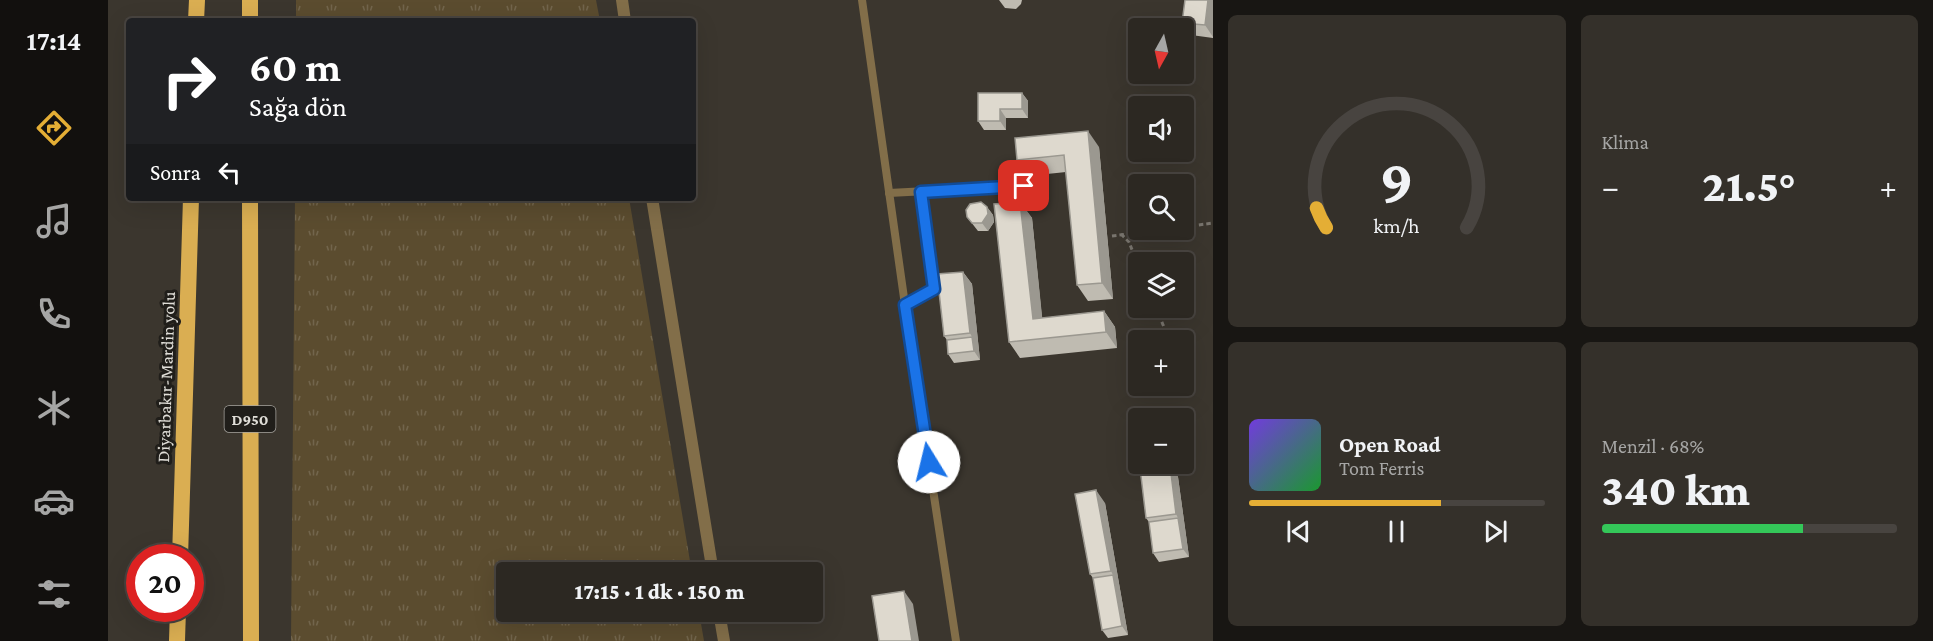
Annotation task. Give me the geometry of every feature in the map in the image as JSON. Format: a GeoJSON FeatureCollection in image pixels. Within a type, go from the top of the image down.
{"type":"FeatureCollection","features":[{"type":"Feature","properties":{"kind":"highway"},"geometry":{"type":"LineString","coordinates":[[196,0],[196,18]]}},
{"type":"Feature","properties":{"kind":"highway"},"geometry":{"type":"LineString","coordinates":[[250,0],[250,18]]}},
{"type":"Feature","properties":{"kind":"highway","name":"Diyarbakır-Mardin yolu"},"geometry":{"type":"LineString","coordinates":[[180,544],[191,201]]}},
{"type":"Feature","properties":{"kind":"highway","name":"D950"},"geometry":{"type":"LineString","coordinates":[[250,201],[251,641]]}},
{"type":"Feature","properties":{"kind":"highway"},"geometry":{"type":"LineString","coordinates":[[177,641],[178,622]]}},
{"type":"Feature","properties":{"kind":"street"},"geometry":{"type":"LineString","coordinates":[[622,0],[625,18]]}},
{"type":"Feature","properties":{"kind":"street"},"geometry":{"type":"LineString","coordinates":[[652,201],[710,562]]}},
{"type":"Feature","properties":{"kind":"street"},"geometry":{"type":"LineString","coordinates":[[721,622],[724,641]]}},
{"type":"Feature","properties":{"kind":"lane"},"geometry":{"type":"LineString","coordinates":[[862,0],[956,641]]}},
{"type":"Feature","properties":{"kind":"lane"},"geometry":{"type":"LineString","coordinates":[[889,193],[1024,186]]}},
{"type":"Feature","properties":{"kind":"lane"},"geometry":{"type":"LineString","coordinates":[[905,305],[934,289],[921,192]]}},
{"type":"Feature","properties":{"kind":"path"},"geometry":{"type":"LineString","coordinates":[[1194,226],[1213,223]]}},
{"type":"Feature","properties":{"kind":"path"},"geometry":{"type":"LineString","coordinates":[[1112,236],[1128,233]]}},
{"type":"Feature","properties":{"kind":"path"},"geometry":{"type":"LineString","coordinates":[[1121,234],[1129,242],[1133,252]]}},
{"type":"Feature","properties":{"kind":"green space"},"geometry":{"type":"Polygon","coordinates":[[[296,0],[596,0],[599,18],[296,18],[296,0]]]}},
{"type":"Feature","properties":{"kind":"green space"},"geometry":{"type":"Polygon","coordinates":[[[295,201],[630,201],[690,562],[496,562],[496,622],[701,622],[704,641],[291,641],[295,201]]]}},
{"type":"Feature","properties":{"kind":"building"},"geometry":{"type":"Polygon","coordinates":[[[1185,0],[1208,0],[1205,25],[1194,24],[1194,18],[1183,18],[1185,0]]]}},
{"type":"Feature","properties":{"kind":"building"},"geometry":{"type":"Polygon","coordinates":[[[978,93],[1022,93],[1022,109],[1000,109],[1000,121],[978,121],[978,93]]]}},
{"type":"Feature","properties":{"kind":"building"},"geometry":{"type":"Polygon","coordinates":[[[1088,131],[1102,283],[1077,285],[1064,155],[1017,160],[1015,138],[1088,131]]]}},
{"type":"Feature","properties":{"kind":"building"},"geometry":{"type":"Polygon","coordinates":[[[981,202],[987,207],[988,214],[982,223],[972,223],[967,217],[966,210],[970,204],[981,202]]]}},
{"type":"Feature","properties":{"kind":"building"},"geometry":{"type":"Polygon","coordinates":[[[1020,202],[1033,319],[1104,311],[1106,332],[1009,342],[994,204],[1020,202]]]}},
{"type":"Feature","properties":{"kind":"building"},"geometry":{"type":"Polygon","coordinates":[[[963,272],[970,333],[944,336],[937,274],[963,272]]]}},
{"type":"Feature","properties":{"kind":"building"},"geometry":{"type":"Polygon","coordinates":[[[972,337],[974,351],[948,354],[947,340],[972,337]]]}},
{"type":"Feature","properties":{"kind":"building"},"geometry":{"type":"Polygon","coordinates":[[[1141,474],[1171,474],[1176,514],[1146,518],[1141,474]]]}},
{"type":"Feature","properties":{"kind":"building"},"geometry":{"type":"Polygon","coordinates":[[[1096,490],[1111,571],[1090,574],[1075,494],[1096,490]]]}},
{"type":"Feature","properties":{"kind":"building"},"geometry":{"type":"Polygon","coordinates":[[[1178,518],[1183,549],[1153,553],[1149,522],[1178,518]]]}},
{"type":"Feature","properties":{"kind":"building"},"geometry":{"type":"Polygon","coordinates":[[[1113,575],[1122,626],[1102,630],[1093,578],[1113,575]]]}},
{"type":"Feature","properties":{"kind":"building"},"geometry":{"type":"Polygon","coordinates":[[[904,591],[912,641],[879,641],[872,596],[904,591]]]}},
{"type":"Feature","properties":{"kind":"route"},"geometry":{"type":"LineString","coordinates":[[929,462],[905,305],[934,289],[921,192],[1024,186]]}}]}
